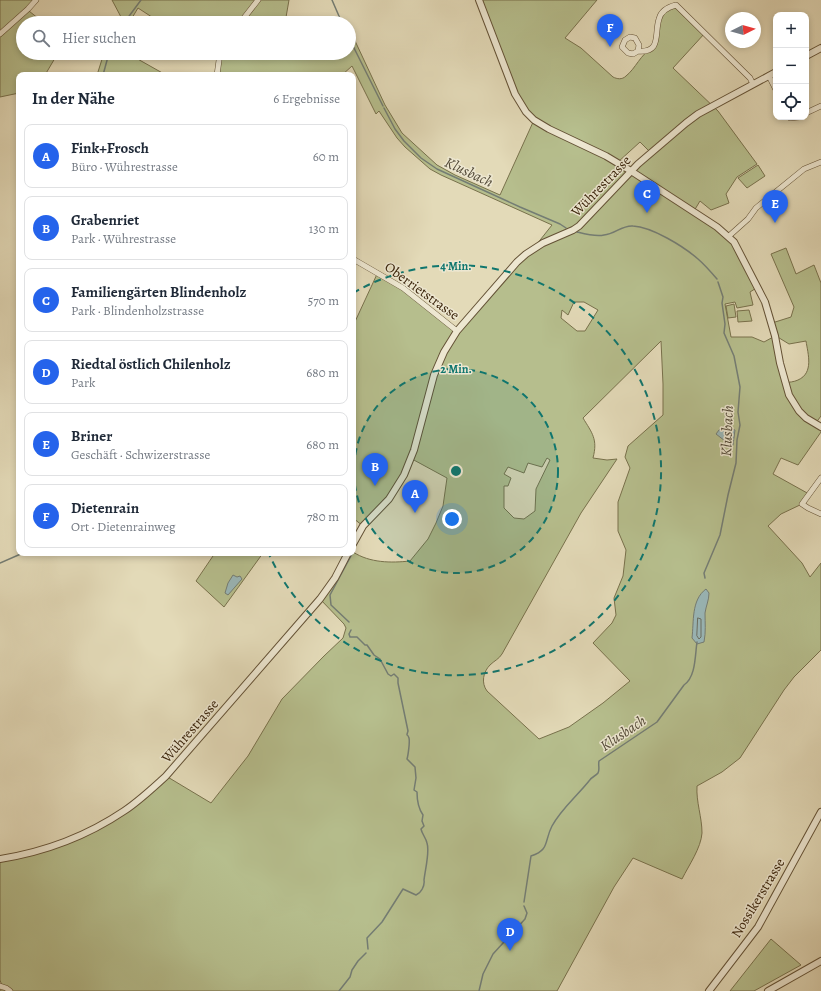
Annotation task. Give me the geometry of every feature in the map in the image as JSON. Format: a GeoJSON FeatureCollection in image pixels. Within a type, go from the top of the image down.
{"type":"FeatureCollection","features":[{"type":"Feature","properties":{"kind":"street"},"geometry":{"type":"LineString","coordinates":[[21,16],[36,0]]}},
{"type":"Feature","properties":{"kind":"street"},"geometry":{"type":"LineString","coordinates":[[245,16],[258,0]]}},
{"type":"Feature","properties":{"kind":"street"},"geometry":{"type":"LineString","coordinates":[[479,0],[511,84],[526,112],[534,120],[606,156],[694,211],[729,236],[739,249],[765,302],[789,395],[799,411],[806,418],[821,427]]}},
{"type":"Feature","properties":{"kind":"street"},"geometry":{"type":"LineString","coordinates":[[638,51],[646,52],[653,47],[657,38],[659,18],[666,9],[676,5],[750,78],[754,84]]}},
{"type":"Feature","properties":{"kind":"street"},"geometry":{"type":"LineString","coordinates":[[0,34],[16,20]]}},
{"type":"Feature","properties":{"kind":"street"},"geometry":{"type":"LineString","coordinates":[[809,54],[821,48]]}},
{"type":"Feature","properties":{"kind":"street"},"geometry":{"type":"LineString","coordinates":[[217,72],[219,60]]}},
{"type":"Feature","properties":{"kind":"street","name":"Wührestrasse"},"geometry":{"type":"LineString","coordinates":[[356,539],[363,526],[389,499],[404,475],[414,450],[434,374],[456,331],[522,258],[533,249],[579,226],[631,171],[686,123],[698,114],[773,74]]}},
{"type":"Feature","properties":{"kind":"street"},"geometry":{"type":"LineString","coordinates":[[769,76],[773,84]]}},
{"type":"Feature","properties":{"kind":"street"},"geometry":{"type":"LineString","coordinates":[[809,112],[821,106]]}},
{"type":"Feature","properties":{"kind":"street"},"geometry":{"type":"LineString","coordinates":[[729,236],[748,219],[756,208],[804,168],[821,162]]}},
{"type":"Feature","properties":{"kind":"street","name":"Oberrietstrasse"},"geometry":{"type":"LineString","coordinates":[[356,261],[378,272],[403,288],[456,331]]}},
{"type":"Feature","properties":{"kind":"street"},"geometry":{"type":"LineString","coordinates":[[821,478],[802,504],[821,514]]}},
{"type":"Feature","properties":{"kind":"street","name":"Wührestrasse"},"geometry":{"type":"LineString","coordinates":[[0,859],[39,851],[76,838],[102,825],[143,797],[166,776],[320,599],[331,584],[346,556]]}},
{"type":"Feature","properties":{"kind":"street","name":"Nossikerstrasse"},"geometry":{"type":"LineString","coordinates":[[708,991],[758,927],[821,812]]}},
{"type":"Feature","properties":{"kind":"street"},"geometry":{"type":"LineString","coordinates":[[768,991],[821,961]]}},
{"type":"Feature","properties":{"kind":"street"},"geometry":{"type":"LineString","coordinates":[[0,986],[10,991]]}},
{"type":"Feature","properties":{"kind":"green space"},"geometry":{"type":"Polygon","coordinates":[[[0,0],[39,0],[29,11],[35,16],[16,16],[16,60],[54,60],[47,72],[16,72],[16,94],[0,97],[0,0]]]}},
{"type":"Feature","properties":{"kind":"green space"},"geometry":{"type":"Polygon","coordinates":[[[112,0],[289,0],[286,16],[150,16],[138,8],[133,16],[120,16],[112,0]]]}},
{"type":"Feature","properties":{"kind":"green space"},"geometry":{"type":"Polygon","coordinates":[[[479,0],[597,0],[565,38],[581,48],[613,77],[618,79],[626,76],[653,47],[662,12],[676,5],[705,33],[673,68],[718,111],[757,164],[737,177],[726,194],[729,203],[711,210],[700,201],[694,211],[729,236],[758,287],[750,292],[753,305],[737,308],[735,302],[725,304],[731,337],[752,337],[764,342],[775,336],[772,323],[791,317],[794,307],[771,254],[786,248],[796,274],[814,265],[821,283],[821,416],[815,424],[821,427],[821,432],[798,465],[781,458],[773,474],[809,494],[802,504],[781,514],[768,526],[802,563],[810,577],[821,563],[821,650],[794,677],[784,690],[740,758],[722,772],[697,786],[697,798],[702,833],[697,850],[682,879],[633,858],[614,887],[557,991],[0,991],[0,986],[2,986],[0,980],[0,859],[39,851],[102,825],[166,776],[211,803],[248,756],[282,699],[343,638],[346,628],[344,624],[320,599],[346,556],[356,556],[356,554],[373,560],[395,562],[410,561],[428,539],[443,506],[447,478],[412,459],[404,475],[363,526],[356,520],[356,320],[378,272],[457,331],[533,249],[552,225],[430,169],[397,138],[379,111],[376,114],[352,66],[345,72],[217,72],[218,60],[356,60],[356,43],[385,105],[402,133],[437,165],[455,175],[500,195],[534,120],[521,104],[479,0]],[[640,142],[618,162],[631,171],[651,153],[640,142]],[[574,302],[568,315],[562,310],[561,318],[577,331],[585,331],[598,310],[584,302],[574,302]],[[776,336],[785,383],[798,380],[803,377],[808,368],[809,357],[806,341],[789,344],[776,336]],[[661,341],[583,418],[593,436],[595,446],[593,458],[607,460],[617,459],[581,513],[502,654],[488,668],[484,674],[483,681],[487,691],[539,739],[569,727],[603,703],[630,681],[593,643],[612,623],[616,615],[614,598],[623,576],[626,550],[618,531],[618,502],[630,468],[625,457],[628,446],[663,415],[661,341]],[[547,458],[542,467],[528,463],[524,473],[508,467],[504,474],[511,478],[508,486],[504,486],[504,508],[514,518],[524,519],[535,511],[536,489],[550,460],[547,458]]]}},
{"type":"Feature","properties":{"kind":"green space"},"geometry":{"type":"Polygon","coordinates":[[[102,60],[139,60],[161,72],[98,72],[102,60]]]}},
{"type":"Feature","properties":{"kind":"green space"},"geometry":{"type":"Polygon","coordinates":[[[758,165],[765,176],[747,188],[738,178],[758,165]]]}},
{"type":"Feature","properties":{"kind":"green space"},"geometry":{"type":"Polygon","coordinates":[[[734,304],[736,317],[728,318],[726,306],[734,304]]]}},
{"type":"Feature","properties":{"kind":"green space"},"geometry":{"type":"Polygon","coordinates":[[[749,310],[752,321],[738,322],[737,311],[749,310]]]}},
{"type":"Feature","properties":{"kind":"green space"},"geometry":{"type":"Polygon","coordinates":[[[213,556],[261,556],[224,607],[196,581],[213,556]]]}},
{"type":"Feature","properties":{"kind":"green space"},"geometry":{"type":"Polygon","coordinates":[[[771,939],[801,965],[754,991],[730,991],[771,939]]]}},
{"type":"Feature","properties":{"kind":"water"},"geometry":{"type":"Polygon","coordinates":[[[725,427],[735,430],[733,445],[731,448],[727,446],[725,441],[716,434],[719,430],[725,427]]]}},
{"type":"Feature","properties":{"kind":"water"},"geometry":{"type":"Polygon","coordinates":[[[233,575],[237,577],[240,576],[242,579],[228,595],[225,593],[228,583],[233,575]]]}},
{"type":"Feature","properties":{"kind":"water"},"geometry":{"type":"Polygon","coordinates":[[[706,589],[709,593],[709,598],[705,613],[705,638],[704,642],[697,644],[692,638],[694,612],[698,599],[706,589]]]}},
{"type":"Feature","properties":{"kind":"waterway"},"geometry":{"type":"LineString","coordinates":[[129,16],[141,0]]}},
{"type":"Feature","properties":{"kind":"waterway","name":"Klusbach"},"geometry":{"type":"LineString","coordinates":[[332,0],[339,16]]}},
{"type":"Feature","properties":{"kind":"waterway","name":"Klusbach"},"geometry":{"type":"LineString","coordinates":[[356,52],[383,106]]}},
{"type":"Feature","properties":{"kind":"waterway"},"geometry":{"type":"LineString","coordinates":[[104,72],[107,60]]}},
{"type":"Feature","properties":{"kind":"waterway","name":"Klusbach"},"geometry":{"type":"LineString","coordinates":[[384,108],[395,129],[404,141],[421,158],[437,169],[566,228]]}},
{"type":"Feature","properties":{"kind":"waterway","name":"Klusbach"},"geometry":{"type":"LineString","coordinates":[[577,232],[601,236],[629,226],[641,227],[658,233],[676,243],[692,254],[717,279]]}},
{"type":"Feature","properties":{"kind":"waterway","name":"Klusbach"},"geometry":{"type":"LineString","coordinates":[[705,578],[704,573],[720,535],[736,463],[737,440],[740,425],[738,412],[740,387],[734,356],[724,333],[725,324],[722,303],[723,297],[718,282]]}},
{"type":"Feature","properties":{"kind":"waterway"},"geometry":{"type":"LineString","coordinates":[[0,563],[16,556]]}},
{"type":"Feature","properties":{"kind":"waterway"},"geometry":{"type":"LineString","coordinates":[[349,622],[331,605],[330,595],[351,556]]}},
{"type":"Feature","properties":{"kind":"waterway"},"geometry":{"type":"LineString","coordinates":[[351,630],[349,634],[350,637],[357,637],[365,645],[367,645],[374,655],[380,659],[388,674],[391,676],[394,674],[398,678],[408,731],[407,735],[409,740],[409,749],[407,759],[415,767],[416,778],[414,790],[417,792],[418,804],[423,815],[422,821],[424,826],[421,829],[428,847],[424,885],[420,893],[416,895],[403,889],[382,922],[367,938],[368,949]]}},
{"type":"Feature","properties":{"kind":"waterway","name":"Klusbach"},"geometry":{"type":"LineString","coordinates":[[524,902],[531,856],[537,854],[544,848],[552,826],[560,814],[598,773],[599,761],[657,722],[691,677],[697,642]]}},
{"type":"Feature","properties":{"kind":"waterway","name":"Klusbach"},"geometry":{"type":"LineString","coordinates":[[479,991],[483,974],[493,954],[525,919],[527,913],[524,906]]}},
{"type":"Feature","properties":{"kind":"waterway"},"geometry":{"type":"LineString","coordinates":[[339,991],[350,977],[352,970],[358,961],[366,953]]}},
{"type":"Feature","properties":{"kind":"place","name":"Dietenrain"},"geometry":{"type":"Point","coordinates":[610,47]}},
{"type":"Feature","properties":{"kind":"place","name":"Familiengärten Blindenholz"},"geometry":{"type":"Point","coordinates":[647,213]}},
{"type":"Feature","properties":{"kind":"place","name":"Briner"},"geometry":{"type":"Point","coordinates":[775,223]}},
{"type":"Feature","properties":{"kind":"place","name":"Grabenriet"},"geometry":{"type":"Point","coordinates":[375,486]}},
{"type":"Feature","properties":{"kind":"place","name":"Fink+Frosch"},"geometry":{"type":"Point","coordinates":[415,513]}},
{"type":"Feature","properties":{"kind":"place","name":"Riedtal östlich Chilenholz"},"geometry":{"type":"Point","coordinates":[510,951]}}]}
